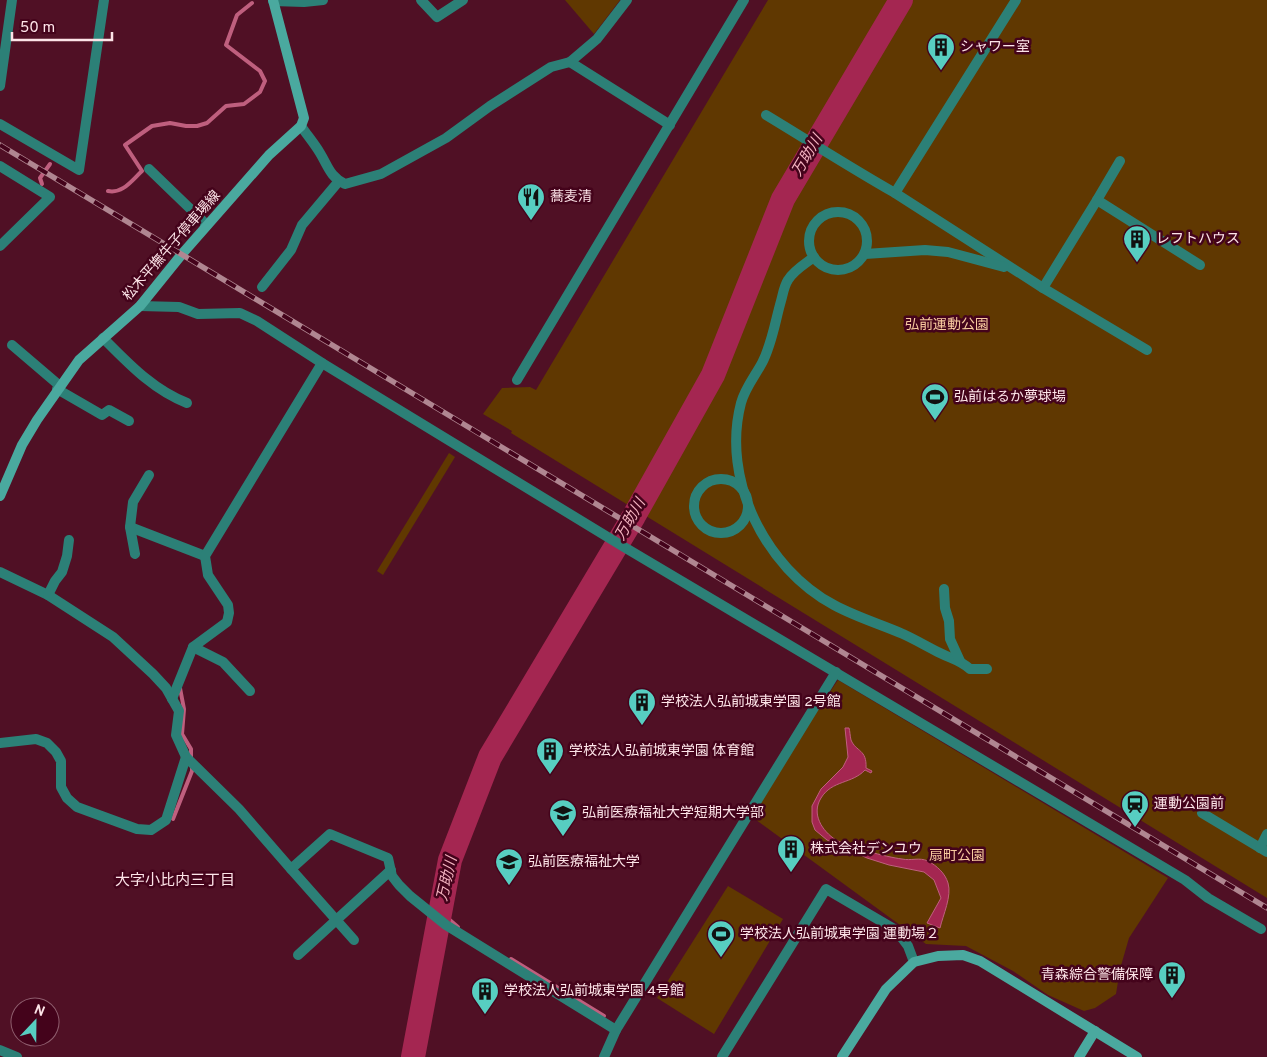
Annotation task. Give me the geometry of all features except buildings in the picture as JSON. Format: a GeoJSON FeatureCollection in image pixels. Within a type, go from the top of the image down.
{"type":"FeatureCollection","features":[{"type":"Feature","properties":{"kind":"main road"},"geometry":{"type":"LineString","coordinates":[[273,0],[304,118],[301,126]]}},
{"type":"Feature","properties":{"kind":"main road","name":"松木平撫牛子停車場線"},"geometry":{"type":"LineString","coordinates":[[0,496],[22,445],[58,388],[79,360],[140,306],[269,154],[301,126]]}},
{"type":"Feature","properties":{"kind":"main road"},"geometry":{"type":"LineString","coordinates":[[842,1057],[886,988],[914,962],[938,956],[962,955],[980,961],[1136,1057]]}},
{"type":"Feature","properties":{"kind":"main road"},"geometry":{"type":"LineString","coordinates":[[1079,1057],[1095,1031]]}},
{"type":"Feature","properties":{"kind":"street"},"geometry":{"type":"LineString","coordinates":[[0,86],[12,0]]}},
{"type":"Feature","properties":{"kind":"street"},"geometry":{"type":"LineString","coordinates":[[0,124],[78,170],[104,0]]}},
{"type":"Feature","properties":{"kind":"street"},"geometry":{"type":"LineString","coordinates":[[273,0],[304,2],[323,0]]}},
{"type":"Feature","properties":{"kind":"street"},"geometry":{"type":"LineString","coordinates":[[421,0],[437,17],[464,0]]}},
{"type":"Feature","properties":{"kind":"street"},"geometry":{"type":"LineString","coordinates":[[301,126],[330,172],[339,181],[345,184],[381,174],[446,138],[490,106],[551,68],[570,62],[597,39],[627,0]]}},
{"type":"Feature","properties":{"kind":"street"},"geometry":{"type":"LineString","coordinates":[[517,380],[744,0]]}},
{"type":"Feature","properties":{"kind":"street"},"geometry":{"type":"LineString","coordinates":[[895,193],[1016,0]]}},
{"type":"Feature","properties":{"kind":"street"},"geometry":{"type":"LineString","coordinates":[[570,62],[670,125]]}},
{"type":"Feature","properties":{"kind":"street"},"geometry":{"type":"LineString","coordinates":[[766,115],[829,153],[853,170],[895,193],[1043,288],[1147,350]]}},
{"type":"Feature","properties":{"kind":"street"},"geometry":{"type":"LineString","coordinates":[[1043,288],[1120,161]]}},
{"type":"Feature","properties":{"kind":"street"},"geometry":{"type":"LineString","coordinates":[[0,166],[50,197],[0,246]]}},
{"type":"Feature","properties":{"kind":"street"},"geometry":{"type":"LineString","coordinates":[[149,169],[208,225]]}},
{"type":"Feature","properties":{"kind":"street"},"geometry":{"type":"LineString","coordinates":[[262,287],[291,250],[302,225],[339,181]]}},
{"type":"Feature","properties":{"kind":"street"},"geometry":{"type":"LineString","coordinates":[[1097,200],[1200,265]]}},
{"type":"Feature","properties":{"kind":"street"},"geometry":{"type":"LineString","coordinates":[[839,212],[849,214],[864,226],[868,245],[860,262],[852,268],[843,271],[824,268],[814,257],[808,244],[809,234],[814,224],[820,218],[829,213],[839,212]]}},
{"type":"Feature","properties":{"kind":"street"},"geometry":{"type":"LineString","coordinates":[[865,254],[924,250],[948,252],[1018,272]]}},
{"type":"Feature","properties":{"kind":"street"},"geometry":{"type":"LineString","coordinates":[[814,257],[799,268],[788,280],[767,351],[741,400],[736,446],[743,487],[750,511],[773,552],[809,590],[842,608],[960,661],[970,669],[987,669]]}},
{"type":"Feature","properties":{"kind":"street"},"geometry":{"type":"LineString","coordinates":[[140,306],[178,306],[198,314],[240,313],[257,321],[322,363],[624,547],[1185,880],[1208,898],[1262,930]]}},
{"type":"Feature","properties":{"kind":"street"},"geometry":{"type":"LineString","coordinates":[[103,338],[131,366],[156,386],[174,398],[187,403]]}},
{"type":"Feature","properties":{"kind":"street"},"geometry":{"type":"LineString","coordinates":[[12,345],[58,388],[102,415],[109,410],[129,421]]}},
{"type":"Feature","properties":{"kind":"street"},"geometry":{"type":"LineString","coordinates":[[172,699],[193,646],[227,622],[230,613],[228,606],[208,575],[205,556],[322,363]]}},
{"type":"Feature","properties":{"kind":"street"},"geometry":{"type":"LineString","coordinates":[[135,554],[130,527],[133,502],[149,475]]}},
{"type":"Feature","properties":{"kind":"street"},"geometry":{"type":"LineString","coordinates":[[717,479],[726,479],[734,482],[745,494],[748,502],[744,520],[737,527],[729,531],[720,532],[703,526],[694,510],[694,501],[702,486],[717,479]]}},
{"type":"Feature","properties":{"kind":"street"},"geometry":{"type":"LineString","coordinates":[[130,527],[205,556]]}},
{"type":"Feature","properties":{"kind":"street"},"geometry":{"type":"LineString","coordinates":[[48,595],[62,572],[69,540]]}},
{"type":"Feature","properties":{"kind":"street"},"geometry":{"type":"LineString","coordinates":[[0,572],[48,595],[113,637],[153,674],[166,688],[179,712],[176,735],[186,757],[239,809],[354,940]]}},
{"type":"Feature","properties":{"kind":"street"},"geometry":{"type":"LineString","coordinates":[[944,589],[944,608],[949,621],[950,638],[960,661]]}},
{"type":"Feature","properties":{"kind":"street"},"geometry":{"type":"LineString","coordinates":[[193,646],[223,662],[250,691]]}},
{"type":"Feature","properties":{"kind":"street"},"geometry":{"type":"LineString","coordinates":[[604,1057],[616,1030],[836,672]]}},
{"type":"Feature","properties":{"kind":"street"},"geometry":{"type":"LineString","coordinates":[[0,743],[36,739],[47,744],[56,752],[61,761],[61,787],[67,798],[77,807],[138,829],[151,830],[166,820],[186,757]]}},
{"type":"Feature","properties":{"kind":"street"},"geometry":{"type":"LineString","coordinates":[[1202,813],[1263,850],[1267,834]]}},
{"type":"Feature","properties":{"kind":"street"},"geometry":{"type":"LineString","coordinates":[[291,869],[330,834],[388,858],[392,876],[410,896],[446,925],[616,1030]]}},
{"type":"Feature","properties":{"kind":"street"},"geometry":{"type":"LineString","coordinates":[[298,955],[391,870]]}},
{"type":"Feature","properties":{"kind":"street"},"geometry":{"type":"LineString","coordinates":[[722,1057],[826,889],[896,930],[908,946],[914,962]]}},
{"type":"Feature","properties":{"kind":"street"},"geometry":{"type":"LineString","coordinates":[[0,1050],[17,1057]]}},
{"type":"Feature","properties":{"kind":"green space"},"geometry":{"type":"Polygon","coordinates":[[[565,0],[620,0],[594,34],[565,0]]]}},
{"type":"Feature","properties":{"kind":"green space","name":"弘前運動公園"},"geometry":{"type":"Polygon","coordinates":[[[768,0],[1267,0],[1267,898],[483,414],[502,388],[530,387],[536,390],[768,0]]]}},
{"type":"Feature","properties":{"kind":"green space"},"geometry":{"type":"Polygon","coordinates":[[[449,453],[455,457],[383,575],[377,571],[449,453]]]}},
{"type":"Feature","properties":{"kind":"green space","name":"扇町公園"},"geometry":{"type":"Polygon","coordinates":[[[838,680],[1168,878],[1129,938],[1120,969],[1116,994],[1095,1008],[1084,1011],[1048,995],[1013,971],[966,946],[926,944],[748,814],[838,680]]]}},
{"type":"Feature","properties":{"kind":"green space","name":"学校法人弘前城東学園 運動場２"},"geometry":{"type":"Polygon","coordinates":[[[728,886],[783,919],[714,1034],[657,998],[728,886]]]}},
{"type":"Feature","properties":{"kind":"shaded area"},"geometry":{"type":"Polygon","coordinates":[[[845,728],[849,728],[853,744],[865,757],[866,768],[872,771],[871,773],[865,770],[854,778],[836,785],[826,792],[818,804],[817,810],[822,827],[842,843],[895,858],[925,860],[943,873],[949,888],[948,900],[940,928],[927,923],[941,898],[934,880],[924,872],[889,865],[867,858],[827,840],[815,830],[812,822],[812,806],[821,789],[843,767],[848,757],[845,728]]]}},
{"type":"Feature","properties":{"kind":"waterway","name":"万助川"},"geometry":{"type":"LineString","coordinates":[[413,1057],[450,860],[490,757],[634,516],[713,375],[783,199],[901,0]]}},
{"type":"Feature","properties":{"kind":"waterway"},"geometry":{"type":"LineString","coordinates":[[108,191],[123,188],[142,171],[125,145],[152,126],[170,123],[197,126],[207,123],[226,106],[244,104],[260,92],[265,81],[260,71],[226,45],[237,15],[252,3]]}},
{"type":"Feature","properties":{"kind":"waterway"},"geometry":{"type":"LineString","coordinates":[[42,184],[40,178],[50,164]]}},
{"type":"Feature","properties":{"kind":"waterway"},"geometry":{"type":"LineString","coordinates":[[180,688],[184,709],[182,734],[191,749],[191,758]]}},
{"type":"Feature","properties":{"kind":"waterway"},"geometry":{"type":"LineString","coordinates":[[173,819],[192,771],[192,765]]}},
{"type":"Feature","properties":{"kind":"waterway"},"geometry":{"type":"LineString","coordinates":[[444,915],[458,927]]}},
{"type":"Feature","properties":{"kind":"waterway"},"geometry":{"type":"LineString","coordinates":[[511,959],[604,1016]]}},
{"type":"Feature","properties":{"kind":"railway"},"geometry":{"type":"LineString","coordinates":[[0,145],[1267,908]]}},
{"type":"Feature","properties":{"kind":"place","name":"シャワー室"},"geometry":{"type":"Point","coordinates":[941,71]}},
{"type":"Feature","properties":{"kind":"place","name":"蕎麦清"},"geometry":{"type":"Point","coordinates":[531,221]}},
{"type":"Feature","properties":{"kind":"place","name":"レフトハウス"},"geometry":{"type":"Point","coordinates":[1137,263]}},
{"type":"Feature","properties":{"kind":"place","name":"弘前はるか夢球場"},"geometry":{"type":"Point","coordinates":[935,421]}},
{"type":"Feature","properties":{"kind":"place","name":"学校法人弘前城東学園 2号館"},"geometry":{"type":"Point","coordinates":[642,726]}},
{"type":"Feature","properties":{"kind":"place","name":"学校法人弘前城東学園 体育館"},"geometry":{"type":"Point","coordinates":[550,775]}},
{"type":"Feature","properties":{"kind":"place","name":"運動公園前"},"geometry":{"type":"Point","coordinates":[1135,828]}},
{"type":"Feature","properties":{"kind":"place","name":"弘前医療福祉大学短期大学部"},"geometry":{"type":"Point","coordinates":[563,837]}},
{"type":"Feature","properties":{"kind":"place","name":"株式会社デンユウ"},"geometry":{"type":"Point","coordinates":[791,873]}},
{"type":"Feature","properties":{"kind":"place","name":"弘前医療福祉大学"},"geometry":{"type":"Point","coordinates":[509,886]}},
{"type":"Feature","properties":{"kind":"place","name":"学校法人弘前城東学園 運動場２"},"geometry":{"type":"Point","coordinates":[721,958]}},
{"type":"Feature","properties":{"kind":"place","name":"青森綜合警備保障"},"geometry":{"type":"Point","coordinates":[1172,999]}},
{"type":"Feature","properties":{"kind":"place","name":"学校法人弘前城東学園 4号館"},"geometry":{"type":"Point","coordinates":[485,1015]}},
{"type":"Feature","properties":{"kind":"district","name":"大字小比内三丁目"},"geometry":{"type":"Point","coordinates":[175,881]}}]}
